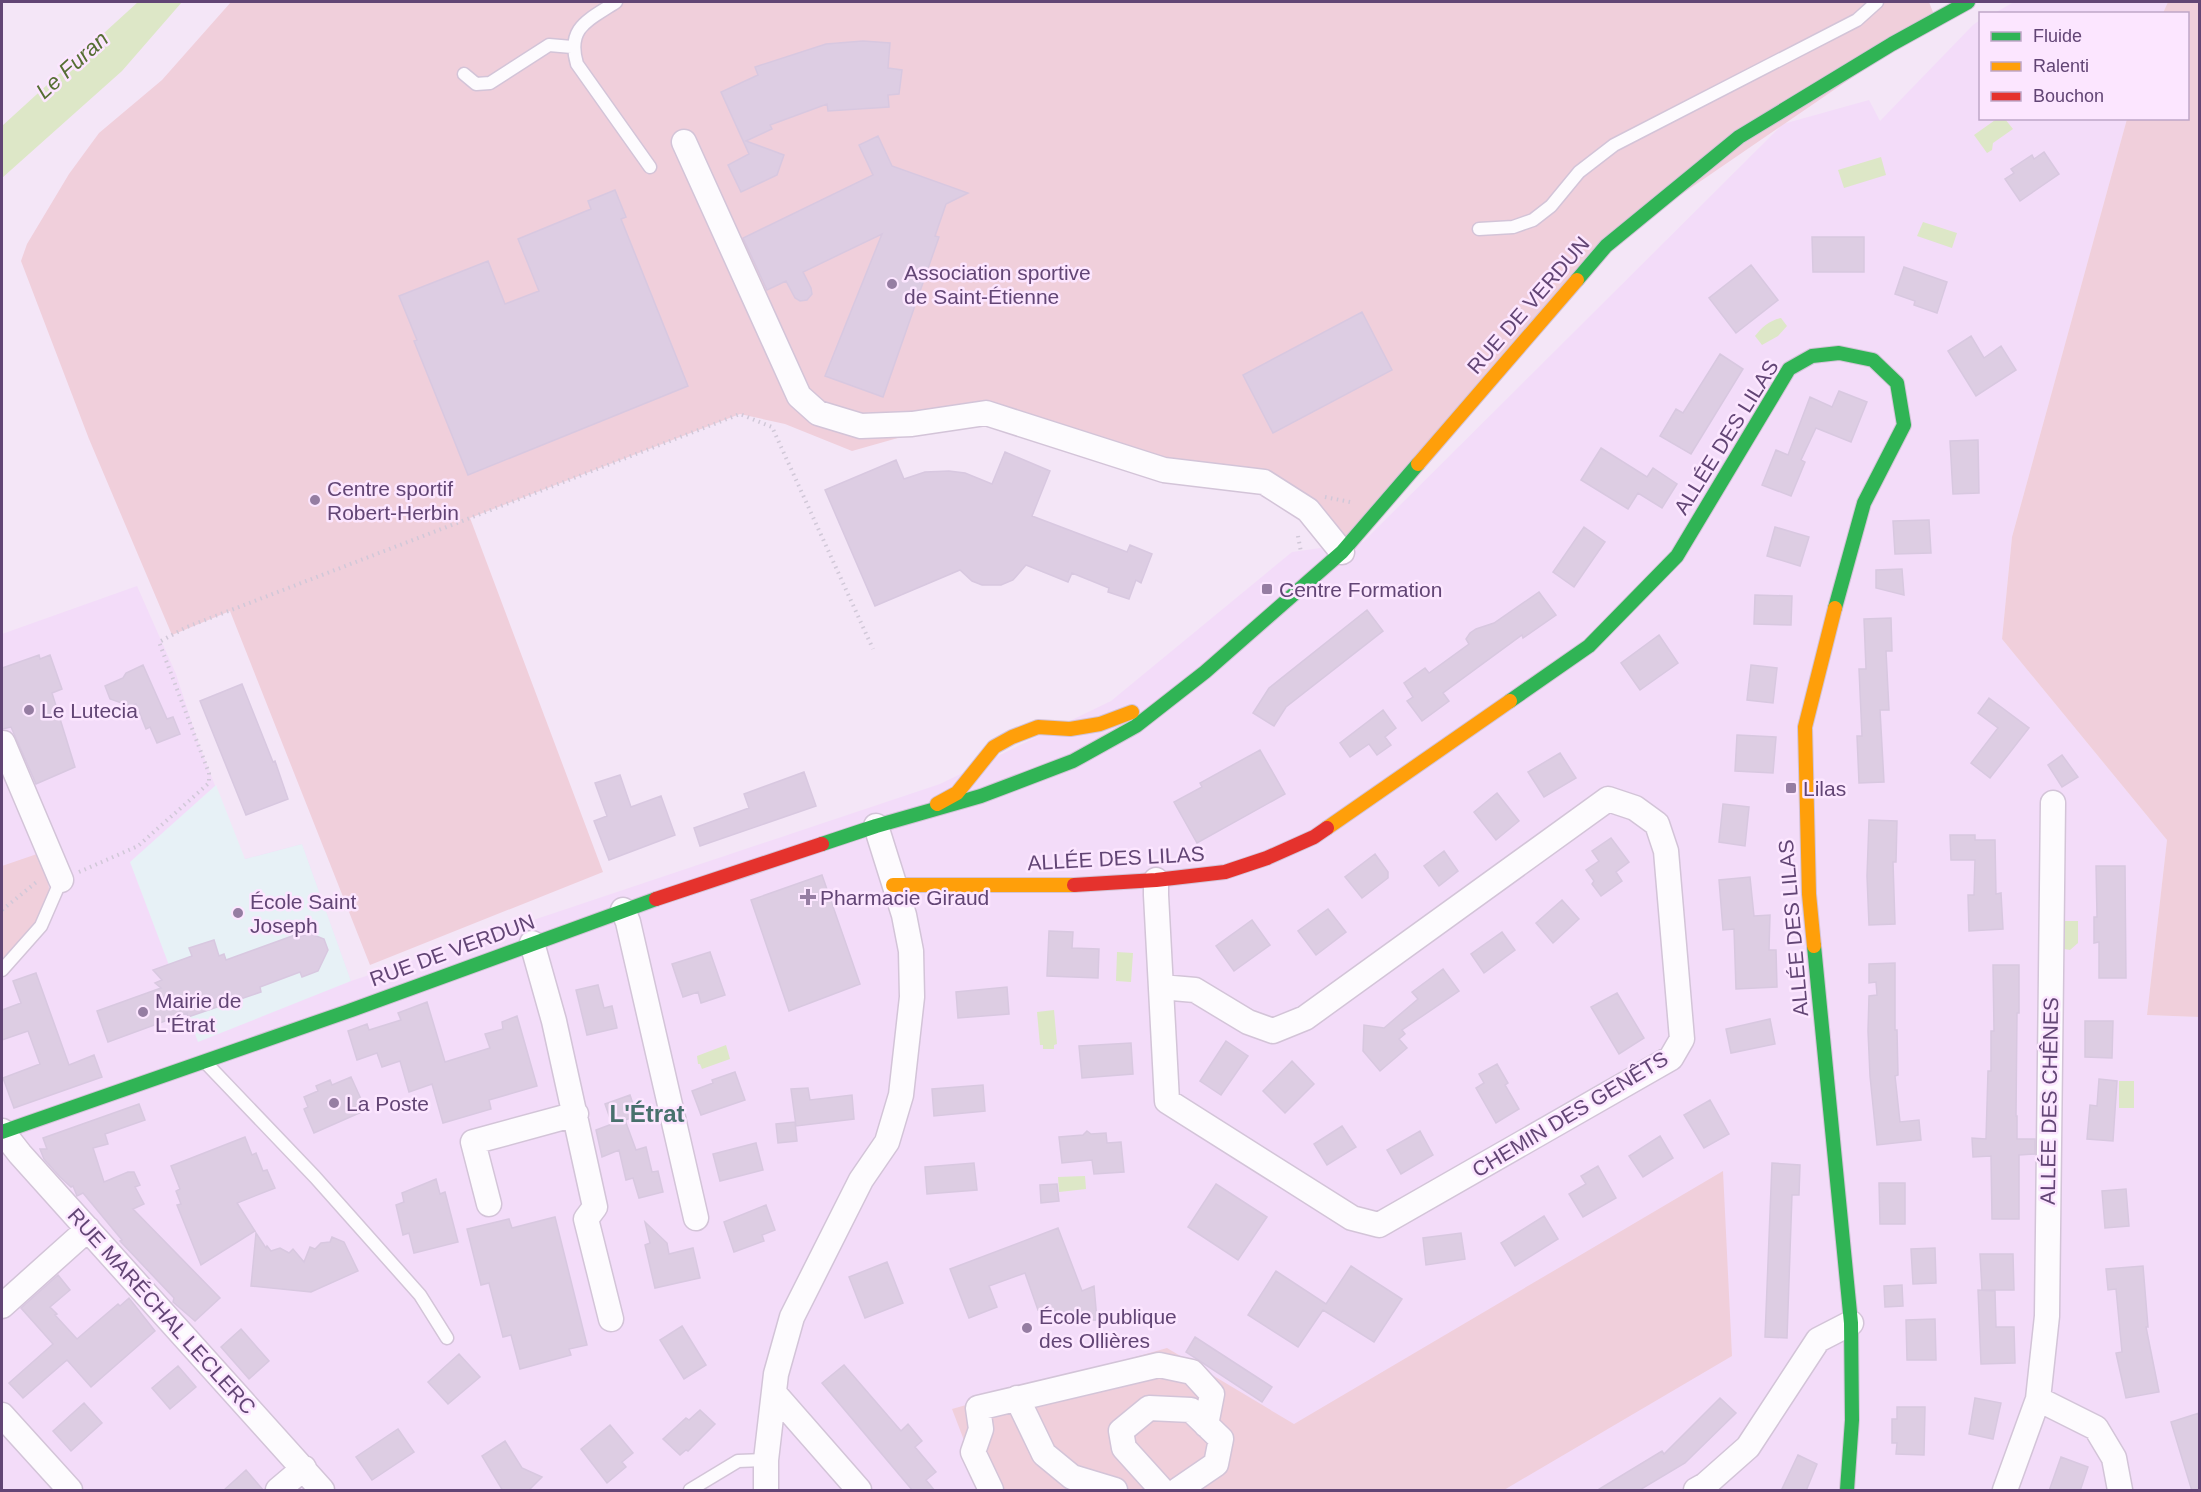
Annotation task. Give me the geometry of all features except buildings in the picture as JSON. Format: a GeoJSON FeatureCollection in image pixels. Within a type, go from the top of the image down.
{"type":"FeatureCollection","features":[{"type":"Feature","properties":{"kind":"main road","name":"RUE DE VERDUN"},"geometry":{"type":"LineString","coordinates":[[2,1132],[346,1012],[623,910],[876,826],[981,796],[1073,761],[1141,723],[1205,672],[1342,552],[1606,246],[1740,137],[1892,44],[1968,2]]}},
{"type":"Feature","properties":{"kind":"main road","name":"ALLÉE DES LILAS"},"geometry":{"type":"LineString","coordinates":[[893,885],[1068,885],[1156,880],[1225,872],[1267,858],[1314,837],[1589,646],[1677,556],[1789,369],[1812,356],[1839,353],[1873,360],[1897,383],[1904,425],[1864,503],[1805,728],[1809,894],[1851,1323],[1852,1420],[1847,1491]]}},
{"type":"Feature","properties":{"kind":"main road","name":"RUE DE VERDUN"},"geometry":{"type":"LineString","coordinates":[[919,813],[957,793],[994,747],[1012,737],[1038,727],[1070,729],[1100,724],[1170,698]]}},
{"type":"Feature","properties":{"kind":"street"},"geometry":{"type":"LineString","coordinates":[[684,142],[799,396],[818,413],[861,426],[912,424],[986,412],[1164,470],[1264,482],[1308,510],[1342,552]]}},
{"type":"Feature","properties":{"kind":"street"},"geometry":{"type":"LineString","coordinates":[[2,743],[61,880]]}},
{"type":"Feature","properties":{"kind":"street","name":"CHEMIN DES GENÊTS"},"geometry":{"type":"LineString","coordinates":[[1156,880],[1161,987],[1167,1101],[1352,1218],[1379,1225],[1671,1058],[1682,1039],[1666,851],[1657,824],[1635,808],[1608,799],[1305,1018],[1273,1031],[1248,1022],[1195,990],[1161,987]]}},
{"type":"Feature","properties":{"kind":"street","name":"ALLÉE DES CHÊNES"},"geometry":{"type":"LineString","coordinates":[[2005,1491],[2038,1399],[2047,1316],[2053,803]]}},
{"type":"Feature","properties":{"kind":"street"},"geometry":{"type":"LineString","coordinates":[[766,1491],[766,1460],[776,1374],[792,1317],[861,1180],[887,1142],[902,1095],[912,997],[911,951],[904,915],[876,826]]}},
{"type":"Feature","properties":{"kind":"street"},"geometry":{"type":"LineString","coordinates":[[623,910],[631,934],[696,1218]]}},
{"type":"Feature","properties":{"kind":"street"},"geometry":{"type":"LineString","coordinates":[[531,943],[554,1021],[576,1114],[595,1207],[586,1219],[610,1319]]}},
{"type":"Feature","properties":{"kind":"street"},"geometry":{"type":"LineString","coordinates":[[489,1204],[473,1142],[576,1114]]}},
{"type":"Feature","properties":{"kind":"street","name":"RUE MARÉCHAL LECLERC"},"geometry":{"type":"LineString","coordinates":[[2,1132],[304,1468],[322,1491]]}},
{"type":"Feature","properties":{"kind":"street"},"geometry":{"type":"LineString","coordinates":[[2,1306],[88,1229]]}},
{"type":"Feature","properties":{"kind":"street"},"geometry":{"type":"LineString","coordinates":[[1696,1491],[1748,1447],[1818,1340],[1851,1323]]}},
{"type":"Feature","properties":{"kind":"street"},"geometry":{"type":"LineString","coordinates":[[991,1491],[973,1452],[981,1429],[978,1408],[1159,1365],[1192,1372],[1212,1394],[1206,1425]]}},
{"type":"Feature","properties":{"kind":"street"},"geometry":{"type":"LineString","coordinates":[[774,1393],[859,1491]]}},
{"type":"Feature","properties":{"kind":"street"},"geometry":{"type":"LineString","coordinates":[[1017,1398],[1044,1454],[1072,1477],[1116,1491]]}},
{"type":"Feature","properties":{"kind":"street"},"geometry":{"type":"LineString","coordinates":[[2038,1399],[2096,1428],[2114,1458],[2120,1491]]}},
{"type":"Feature","properties":{"kind":"street"},"geometry":{"type":"LineString","coordinates":[[1162,1491],[1124,1448],[1121,1431],[1149,1408],[1191,1410],[1221,1439],[1216,1464],[1178,1491]]}},
{"type":"Feature","properties":{"kind":"street"},"geometry":{"type":"LineString","coordinates":[[2,1415],[70,1491]]}},
{"type":"Feature","properties":{"kind":"street"},"geometry":{"type":"LineString","coordinates":[[278,1491],[304,1468]]}},
{"type":"Feature","properties":{"kind":"lane"},"geometry":{"type":"LineString","coordinates":[[616,2],[579,28],[572,47],[577,64],[650,167]]}},
{"type":"Feature","properties":{"kind":"lane"},"geometry":{"type":"LineString","coordinates":[[1479,229],[1513,228],[1533,220],[1551,206],[1579,172],[1614,144],[1857,20],[1877,2]]}},
{"type":"Feature","properties":{"kind":"lane"},"geometry":{"type":"LineString","coordinates":[[464,74],[476,84],[490,83],[549,45],[572,47]]}},
{"type":"Feature","properties":{"kind":"lane"},"geometry":{"type":"LineString","coordinates":[[2,970],[41,926],[61,880]]}},
{"type":"Feature","properties":{"kind":"lane"},"geometry":{"type":"LineString","coordinates":[[203,1060],[315,1177],[420,1294],[447,1338]]}},
{"type":"Feature","properties":{"kind":"lane"},"geometry":{"type":"LineString","coordinates":[[690,1491],[738,1461],[766,1460]]}},
{"type":"Feature","properties":{"kind":"path"},"geometry":{"type":"LineString","coordinates":[[2,910],[42,877],[61,880],[138,846],[209,783],[208,773],[159,642],[187,627],[740,414],[772,428],[873,649]]}},
{"type":"Feature","properties":{"kind":"path"},"geometry":{"type":"LineString","coordinates":[[1315,494],[1356,503]]}},
{"type":"Feature","properties":{"kind":"path"},"geometry":{"type":"LineString","coordinates":[[1298,534],[1302,559]]}},
{"type":"Feature","properties":{"kind":"shaded area","name":"Centre sportif Robert-Herbin"},"geometry":{"type":"Polygon","coordinates":[[[231,2],[1929,2],[1936,20],[1606,246],[1342,552],[1264,482],[1164,470],[986,413],[852,451],[785,424],[740,414],[470,518],[603,872],[370,965],[230,611],[172,635],[89,439],[21,261],[27,244],[69,174],[99,133],[162,80],[231,2]]]}},
{"type":"Feature","properties":{"kind":"shaded area"},"geometry":{"type":"Polygon","coordinates":[[[2014,2],[2168,2],[2163,12],[1996,12],[2014,2]]]}},
{"type":"Feature","properties":{"kind":"shaded area"},"geometry":{"type":"Polygon","coordinates":[[[2168,2],[2200,2],[2199,1017],[2147,1015],[2167,840],[2002,639],[2012,537],[2127,120],[2189,120],[2189,12],[2163,12],[2168,2]]]}},
{"type":"Feature","properties":{"kind":"shaded area"},"geometry":{"type":"Polygon","coordinates":[[[1979,21],[1979,120],[2127,120],[2012,537],[2002,639],[2167,840],[2147,1015],[2199,1017],[2199,1490],[2,1490],[2,634],[137,586],[176,674],[199,745],[244,859],[302,844],[351,981],[940,784],[1111,701],[1292,552],[1363,542],[1783,124],[1869,100],[1880,121],[1979,21]]]}},
{"type":"Feature","properties":{"kind":"shaded area","name":"École Saint Joseph"},"geometry":{"type":"Polygon","coordinates":[[[216,785],[245,859],[302,844],[351,981],[198,1042],[130,862],[216,785]]]}},
{"type":"Feature","properties":{"kind":"shaded area"},"geometry":{"type":"Polygon","coordinates":[[[37,854],[48,882],[47,899],[31,928],[2,960],[2,866],[37,854]]]}},
{"type":"Feature","properties":{"kind":"shaded area"},"geometry":{"type":"Polygon","coordinates":[[[1723,1171],[1732,1356],[1504,1490],[983,1490],[952,1409],[1167,1348],[1294,1424],[1723,1171]]]}},
{"type":"Feature","properties":{"kind":"water","name":"Le Furan"},"geometry":{"type":"Polygon","coordinates":[[[138,2],[182,2],[122,71],[2,178],[2,126],[138,2]]]}},
{"type":"Feature","properties":{"kind":"water"},"geometry":{"type":"Polygon","coordinates":[[[1995,120],[2006,120],[2013,129],[1993,143],[1992,150],[1987,153],[1974,135],[1995,120]]]}},
{"type":"Feature","properties":{"kind":"water"},"geometry":{"type":"Polygon","coordinates":[[[1881,157],[1886,175],[1844,188],[1838,170],[1881,157]]]}},
{"type":"Feature","properties":{"kind":"water"},"geometry":{"type":"Polygon","coordinates":[[[1923,222],[1957,233],[1952,248],[1917,236],[1923,222]]]}},
{"type":"Feature","properties":{"kind":"water"},"geometry":{"type":"Polygon","coordinates":[[[1781,318],[1787,326],[1778,336],[1762,345],[1755,336],[1766,325],[1781,318]]]}},
{"type":"Feature","properties":{"kind":"water"},"geometry":{"type":"Polygon","coordinates":[[[2065,921],[2078,921],[2078,943],[2070,950],[2064,949],[2065,921]]]}},
{"type":"Feature","properties":{"kind":"water"},"geometry":{"type":"Polygon","coordinates":[[[1117,952],[1133,953],[1131,982],[1116,981],[1117,952]]]}},
{"type":"Feature","properties":{"kind":"water"},"geometry":{"type":"Polygon","coordinates":[[[1054,1010],[1057,1044],[1054,1045],[1054,1049],[1043,1049],[1043,1045],[1040,1045],[1037,1012],[1054,1010]]]}},
{"type":"Feature","properties":{"kind":"water"},"geometry":{"type":"Polygon","coordinates":[[[726,1045],[730,1059],[702,1069],[698,1064],[697,1056],[726,1045]]]}},
{"type":"Feature","properties":{"kind":"water"},"geometry":{"type":"Polygon","coordinates":[[[2119,1081],[2134,1081],[2134,1108],[2119,1108],[2119,1081]]]}},
{"type":"Feature","properties":{"kind":"water"},"geometry":{"type":"Polygon","coordinates":[[[1085,1176],[1086,1189],[1059,1192],[1058,1177],[1085,1176]]]}},
{"type":"Feature","properties":{"kind":"traffic: fast"},"geometry":{"type":"LineString","coordinates":[[1577,280],[1606,246],[1739,137],[1892,44],[1968,2]]}},
{"type":"Feature","properties":{"kind":"traffic: fast"},"geometry":{"type":"LineString","coordinates":[[1510,701],[1589,646],[1677,556],[1789,369],[1812,356],[1839,353],[1873,360],[1897,383],[1904,425],[1864,503],[1835,608]]}},
{"type":"Feature","properties":{"kind":"traffic: fast"},"geometry":{"type":"LineString","coordinates":[[822,844],[981,796],[1073,761],[1136,726],[1205,672],[1342,552],[1418,464]]}},
{"type":"Feature","properties":{"kind":"traffic: fast"},"geometry":{"type":"LineString","coordinates":[[2,1132],[346,1012],[656,899]]}},
{"type":"Feature","properties":{"kind":"traffic: fast"},"geometry":{"type":"LineString","coordinates":[[1814,946],[1851,1323],[1852,1420],[1847,1490]]}},
{"type":"Feature","properties":{"kind":"traffic: slow"},"geometry":{"type":"LineString","coordinates":[[1418,464],[1577,280]]}},
{"type":"Feature","properties":{"kind":"traffic: slow"},"geometry":{"type":"LineString","coordinates":[[1814,946],[1809,894],[1805,727],[1835,608]]}},
{"type":"Feature","properties":{"kind":"traffic: slow"},"geometry":{"type":"LineString","coordinates":[[1327,828],[1510,701]]}},
{"type":"Feature","properties":{"kind":"traffic: slow"},"geometry":{"type":"LineString","coordinates":[[937,804],[957,793],[994,747],[1012,737],[1038,727],[1070,729],[1100,724],[1132,712]]}},
{"type":"Feature","properties":{"kind":"traffic: slow"},"geometry":{"type":"LineString","coordinates":[[893,885],[1074,885]]}},
{"type":"Feature","properties":{"kind":"traffic: jam"},"geometry":{"type":"LineString","coordinates":[[1074,885],[1156,880],[1225,872],[1267,858],[1314,837],[1327,828]]}},
{"type":"Feature","properties":{"kind":"traffic: jam"},"geometry":{"type":"LineString","coordinates":[[656,899],[822,844]]}},
{"type":"Feature","properties":{"kind":"place","name":"Association sportive de Saint-Étienne"},"geometry":{"type":"Point","coordinates":[892,284]}},
{"type":"Feature","properties":{"kind":"place","name":"Centre sportif Robert-Herbin"},"geometry":{"type":"Point","coordinates":[315,500]}},
{"type":"Feature","properties":{"kind":"place","name":"Centre Formation"},"geometry":{"type":"Point","coordinates":[1267,589]}},
{"type":"Feature","properties":{"kind":"place","name":"Le Lutecia"},"geometry":{"type":"Point","coordinates":[29,710]}},
{"type":"Feature","properties":{"kind":"place","name":"Lilas"},"geometry":{"type":"Point","coordinates":[1791,788]}},
{"type":"Feature","properties":{"kind":"place","name":"Pharmacie Giraud"},"geometry":{"type":"Point","coordinates":[808,897]}},
{"type":"Feature","properties":{"kind":"place","name":"École Saint Joseph"},"geometry":{"type":"Point","coordinates":[238,913]}},
{"type":"Feature","properties":{"kind":"place","name":"Mairie de L'Étrat"},"geometry":{"type":"Point","coordinates":[143,1012]}},
{"type":"Feature","properties":{"kind":"place","name":"La Poste"},"geometry":{"type":"Point","coordinates":[334,1103]}},
{"type":"Feature","properties":{"kind":"place","name":"École publique des Ollières"},"geometry":{"type":"Point","coordinates":[1027,1328]}},
{"type":"Feature","properties":{"kind":"district","name":"L'Étrat"},"geometry":{"type":"Point","coordinates":[647,1113]}}]}
